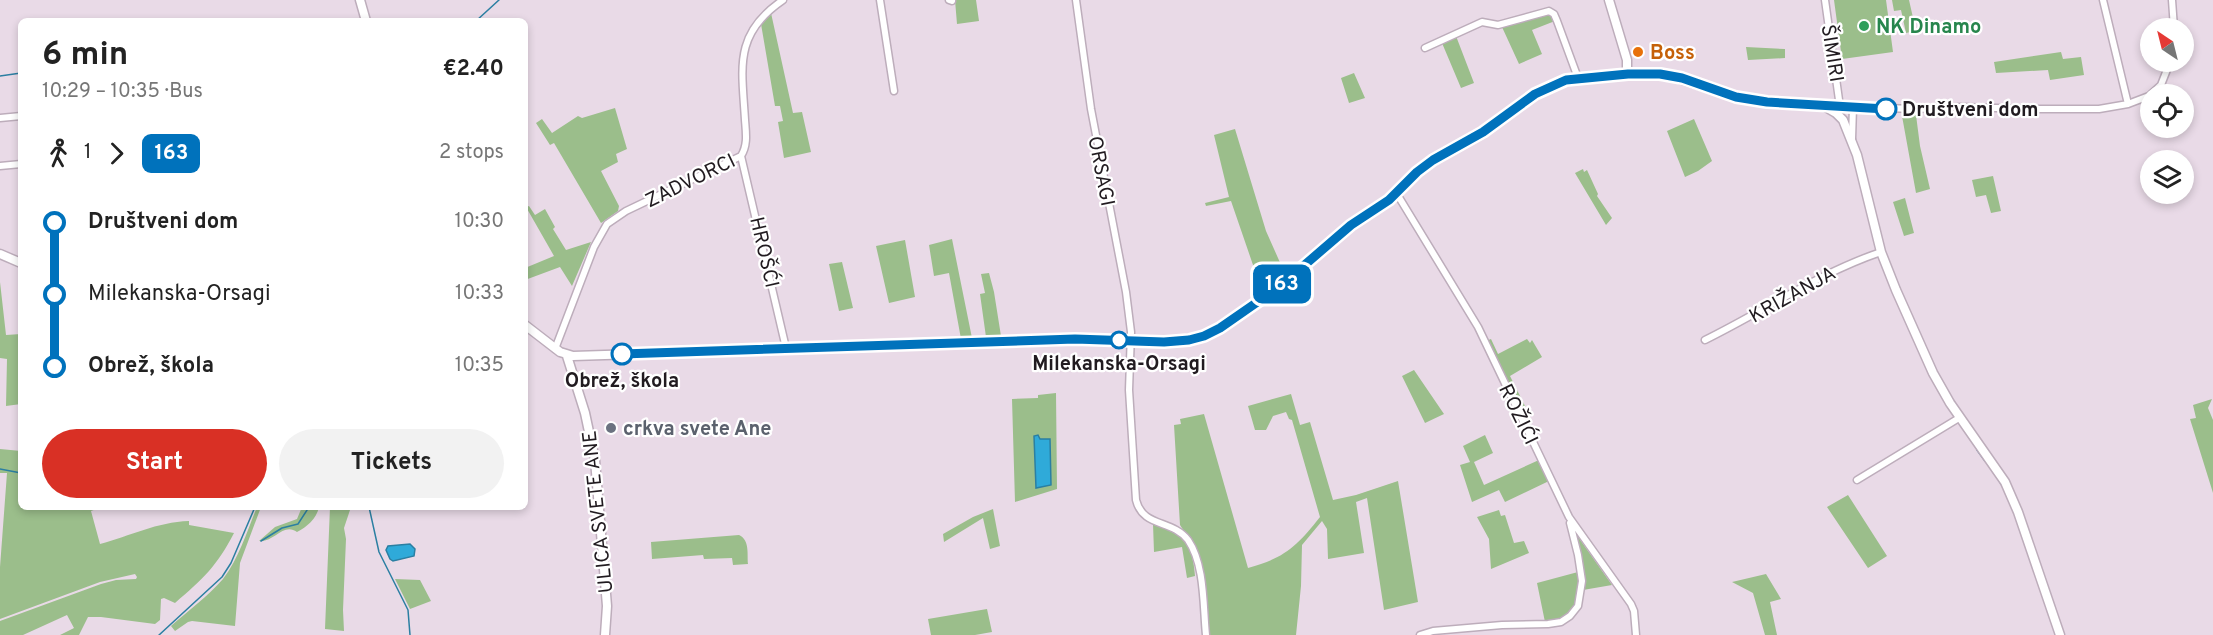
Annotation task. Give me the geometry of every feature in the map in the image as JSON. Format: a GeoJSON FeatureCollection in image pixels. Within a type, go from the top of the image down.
{"type":"FeatureCollection","features":[{"type":"Feature","properties":{"kind":"main road"},"geometry":{"type":"LineString","coordinates":[[360,0],[365,18]]}},
{"type":"Feature","properties":{"kind":"main road"},"geometry":{"type":"LineString","coordinates":[[1609,0],[1627,60],[1628,74]]}},
{"type":"Feature","properties":{"kind":"main road"},"geometry":{"type":"LineString","coordinates":[[528,327],[567,356],[1075,339],[1177,341],[1198,338],[1211,333],[1279,287],[1351,225],[1396,194],[1417,172],[1433,160],[1483,132],[1544,89],[1578,78],[1628,74],[1671,76],[1724,94],[1767,102],[1820,105],[1841,117],[1852,140],[1881,252],[1933,373],[1959,418],[2005,482],[2018,512],[2060,635]]}},
{"type":"Feature","properties":{"kind":"main road"},"geometry":{"type":"LineString","coordinates":[[0,254],[18,262]]}},
{"type":"Feature","properties":{"kind":"main road","name":"ULICA SVETE ANE"},"geometry":{"type":"LineString","coordinates":[[567,356],[585,412],[595,460],[607,606],[605,635]]}},
{"type":"Feature","properties":{"kind":"street","name":"ZADVORCI"},"geometry":{"type":"LineString","coordinates":[[555,349],[594,248],[607,224],[626,211],[741,156],[747,141],[742,87],[743,54],[754,29],[763,16],[783,0]]}},
{"type":"Feature","properties":{"kind":"street"},"geometry":{"type":"LineString","coordinates":[[880,0],[894,92]]}},
{"type":"Feature","properties":{"kind":"street","name":"ORSAGI"},"geometry":{"type":"LineString","coordinates":[[1076,0],[1091,109],[1126,292],[1131,341],[1129,390],[1132,459],[1137,505],[1147,518],[1174,527],[1182,534],[1193,551],[1200,577],[1206,635]]}},
{"type":"Feature","properties":{"kind":"street","name":"ŠIMIRI"},"geometry":{"type":"LineString","coordinates":[[1825,0],[1840,107]]}},
{"type":"Feature","properties":{"kind":"street"},"geometry":{"type":"LineString","coordinates":[[2103,0],[2128,104]]}},
{"type":"Feature","properties":{"kind":"street"},"geometry":{"type":"LineString","coordinates":[[2172,0],[2173,18]]}},
{"type":"Feature","properties":{"kind":"street"},"geometry":{"type":"LineString","coordinates":[[1425,48],[1482,22],[1498,25],[1549,12],[1557,21],[1578,78]]}},
{"type":"Feature","properties":{"kind":"street"},"geometry":{"type":"LineString","coordinates":[[1820,105],[1915,109],[1961,107],[2099,109],[2142,100],[2156,91],[2167,72]]}},
{"type":"Feature","properties":{"kind":"street"},"geometry":{"type":"LineString","coordinates":[[1852,140],[1853,107]]}},
{"type":"Feature","properties":{"kind":"street"},"geometry":{"type":"LineString","coordinates":[[0,118],[18,116]]}},
{"type":"Feature","properties":{"kind":"street","name":"HROŠĆI"},"geometry":{"type":"LineString","coordinates":[[741,156],[786,348]]}},
{"type":"Feature","properties":{"kind":"street"},"geometry":{"type":"LineString","coordinates":[[0,166],[18,164]]}},
{"type":"Feature","properties":{"kind":"street","name":"ROŽIĆI"},"geometry":{"type":"LineString","coordinates":[[1396,194],[1478,327],[1569,518],[1631,604],[1636,635]]}},
{"type":"Feature","properties":{"kind":"street","name":"KRIŽANJA"},"geometry":{"type":"LineString","coordinates":[[1705,340],[1841,267],[1881,252]]}},
{"type":"Feature","properties":{"kind":"street"},"geometry":{"type":"LineString","coordinates":[[1857,480],[1959,418]]}},
{"type":"Feature","properties":{"kind":"street"},"geometry":{"type":"LineString","coordinates":[[1420,635],[1433,631],[1502,625],[1548,624],[1561,622],[1570,616],[1578,606],[1582,581],[1569,518]]}},
{"type":"Feature","properties":{"kind":"green space"},"geometry":{"type":"Polygon","coordinates":[[[955,0],[976,0],[979,21],[957,24],[955,0]]]}},
{"type":"Feature","properties":{"kind":"green space","name":"NK Dinamo"},"geometry":{"type":"Polygon","coordinates":[[[1834,0],[1886,0],[1893,52],[1842,59],[1834,0]]]}},
{"type":"Feature","properties":{"kind":"green space"},"geometry":{"type":"Polygon","coordinates":[[[1892,0],[1909,0],[1916,31],[1906,33],[1901,10],[1894,11],[1892,0]]]}},
{"type":"Feature","properties":{"kind":"green space"},"geometry":{"type":"Polygon","coordinates":[[[771,13],[793,113],[802,112],[811,152],[784,158],[778,122],[783,121],[780,106],[775,106],[761,24],[771,13]]]}},
{"type":"Feature","properties":{"kind":"green space"},"geometry":{"type":"Polygon","coordinates":[[[1551,14],[1555,21],[1532,30],[1542,54],[1519,64],[1502,27],[1551,14]]]}},
{"type":"Feature","properties":{"kind":"green space"},"geometry":{"type":"Polygon","coordinates":[[[1456,36],[1474,83],[1461,88],[1442,43],[1456,36]]]}},
{"type":"Feature","properties":{"kind":"green space"},"geometry":{"type":"Polygon","coordinates":[[[1746,47],[1785,49],[1785,58],[1748,60],[1746,47]]]}},
{"type":"Feature","properties":{"kind":"green space"},"geometry":{"type":"Polygon","coordinates":[[[2061,52],[2063,59],[2081,57],[2084,75],[2050,80],[2048,70],[1996,73],[1994,62],[2061,52]]]}},
{"type":"Feature","properties":{"kind":"green space"},"geometry":{"type":"Polygon","coordinates":[[[1354,73],[1365,98],[1349,103],[1341,78],[1354,73]]]}},
{"type":"Feature","properties":{"kind":"green space"},"geometry":{"type":"Polygon","coordinates":[[[615,108],[627,149],[616,154],[618,162],[601,171],[619,206],[618,211],[601,223],[554,143],[550,145],[536,123],[542,119],[552,133],[578,116],[582,118],[615,108]]]}},
{"type":"Feature","properties":{"kind":"green space"},"geometry":{"type":"Polygon","coordinates":[[[1916,115],[1920,146],[1930,189],[1916,193],[1902,116],[1916,115]]]}},
{"type":"Feature","properties":{"kind":"green space"},"geometry":{"type":"Polygon","coordinates":[[[1694,119],[1712,161],[1685,177],[1667,131],[1694,119]]]}},
{"type":"Feature","properties":{"kind":"green space"},"geometry":{"type":"Polygon","coordinates":[[[1235,129],[1266,231],[1286,276],[1263,294],[1231,201],[1206,206],[1205,203],[1229,197],[1214,135],[1235,129]]]}},
{"type":"Feature","properties":{"kind":"green space"},"geometry":{"type":"Polygon","coordinates":[[[1583,169],[1584,172],[1587,170],[1597,196],[1612,218],[1606,225],[1575,173],[1583,169]]]}},
{"type":"Feature","properties":{"kind":"green space"},"geometry":{"type":"Polygon","coordinates":[[[1993,176],[2001,211],[1991,213],[1986,195],[1976,197],[1972,180],[1993,176]]]}},
{"type":"Feature","properties":{"kind":"green space"},"geometry":{"type":"Polygon","coordinates":[[[1905,198],[1914,233],[1904,236],[1893,202],[1905,198]]]}},
{"type":"Feature","properties":{"kind":"green space"},"geometry":{"type":"Polygon","coordinates":[[[528,206],[535,215],[545,209],[555,227],[553,229],[566,250],[591,242],[572,286],[560,267],[528,279],[528,267],[554,256],[528,210],[528,206]]]}},
{"type":"Feature","properties":{"kind":"green space"},"geometry":{"type":"Polygon","coordinates":[[[952,239],[972,338],[961,339],[949,273],[934,276],[929,245],[952,239]]]}},
{"type":"Feature","properties":{"kind":"green space"},"geometry":{"type":"Polygon","coordinates":[[[905,240],[915,297],[889,303],[876,246],[905,240]]]}},
{"type":"Feature","properties":{"kind":"green space"},"geometry":{"type":"Polygon","coordinates":[[[842,262],[853,308],[839,311],[829,264],[842,262]]]}},
{"type":"Feature","properties":{"kind":"green space"},"geometry":{"type":"Polygon","coordinates":[[[989,273],[1001,336],[986,337],[980,294],[985,293],[981,274],[989,273]]]}},
{"type":"Feature","properties":{"kind":"green space"},"geometry":{"type":"Polygon","coordinates":[[[0,282],[6,335],[18,334],[18,404],[6,406],[7,359],[0,358],[0,282]]]}},
{"type":"Feature","properties":{"kind":"green space"},"geometry":{"type":"Polygon","coordinates":[[[1491,339],[1498,354],[1527,339],[1530,343],[1532,340],[1542,357],[1510,376],[1526,408],[1520,411],[1486,341],[1491,339]]]}},
{"type":"Feature","properties":{"kind":"green space"},"geometry":{"type":"Polygon","coordinates":[[[1414,370],[1444,414],[1425,423],[1402,376],[1414,370]]]}},
{"type":"Feature","properties":{"kind":"green space"},"geometry":{"type":"Polygon","coordinates":[[[1056,393],[1057,489],[1015,502],[1012,399],[1038,398],[1038,395],[1056,393]]]}},
{"type":"Feature","properties":{"kind":"green space"},"geometry":{"type":"Polygon","coordinates":[[[1291,394],[1300,425],[1310,422],[1333,500],[1398,481],[1418,602],[1384,610],[1367,498],[1356,502],[1364,553],[1328,559],[1327,529],[1322,521],[1302,545],[1296,635],[1210,635],[1203,575],[1195,548],[1180,525],[1174,425],[1181,424],[1180,419],[1204,414],[1248,568],[1272,560],[1289,550],[1320,517],[1292,420],[1286,412],[1273,416],[1266,430],[1255,430],[1248,406],[1291,394]]]}},
{"type":"Feature","properties":{"kind":"green space"},"geometry":{"type":"Polygon","coordinates":[[[2212,399],[2208,408],[2213,420],[2213,493],[2190,419],[2196,418],[2193,405],[2212,399]]]}},
{"type":"Feature","properties":{"kind":"green space"},"geometry":{"type":"Polygon","coordinates":[[[1485,435],[1493,453],[1474,462],[1484,485],[1539,460],[1549,481],[1505,502],[1499,490],[1472,502],[1460,465],[1470,462],[1463,446],[1485,435]]]}},
{"type":"Feature","properties":{"kind":"green space"},"geometry":{"type":"Polygon","coordinates":[[[0,449],[18,451],[18,510],[94,510],[91,511],[100,544],[155,527],[189,521],[189,525],[234,533],[215,563],[194,587],[175,603],[161,599],[160,620],[155,624],[88,617],[79,635],[60,635],[74,628],[67,615],[23,635],[0,635],[0,621],[101,584],[137,577],[135,574],[100,582],[0,619],[0,567],[7,473],[0,473],[0,449]]]}},
{"type":"Feature","properties":{"kind":"green space"},"geometry":{"type":"Polygon","coordinates":[[[1848,495],[1887,556],[1868,568],[1827,507],[1848,495]]]}},
{"type":"Feature","properties":{"kind":"green space"},"geometry":{"type":"Polygon","coordinates":[[[993,509],[1000,546],[990,549],[983,518],[944,542],[943,534],[993,509]]]}},
{"type":"Feature","properties":{"kind":"green space"},"geometry":{"type":"Polygon","coordinates":[[[256,510],[260,510],[240,563],[235,626],[192,621],[175,631],[171,626],[223,579],[242,544],[256,510]]]}},
{"type":"Feature","properties":{"kind":"green space"},"geometry":{"type":"Polygon","coordinates":[[[301,510],[318,510],[314,518],[297,532],[287,529],[269,539],[259,541],[275,527],[297,519],[301,510]]]}},
{"type":"Feature","properties":{"kind":"green space"},"geometry":{"type":"Polygon","coordinates":[[[330,510],[350,510],[344,528],[346,539],[344,631],[325,629],[330,510]]]}},
{"type":"Feature","properties":{"kind":"green space"},"geometry":{"type":"Polygon","coordinates":[[[1499,510],[1501,516],[1505,515],[1514,543],[1524,541],[1529,553],[1491,569],[1489,539],[1477,517],[1499,510]]]}},
{"type":"Feature","properties":{"kind":"green space"},"geometry":{"type":"Polygon","coordinates":[[[1153,524],[1172,531],[1184,541],[1192,556],[1195,576],[1187,578],[1182,547],[1154,552],[1153,524]]]}},
{"type":"Feature","properties":{"kind":"green space"},"geometry":{"type":"Polygon","coordinates":[[[1574,531],[1612,585],[1583,590],[1574,531]]]}},
{"type":"Feature","properties":{"kind":"green space"},"geometry":{"type":"Polygon","coordinates":[[[739,535],[745,540],[748,564],[733,565],[732,558],[704,559],[703,555],[652,559],[651,542],[739,535]]]}},
{"type":"Feature","properties":{"kind":"green space"},"geometry":{"type":"Polygon","coordinates":[[[1578,572],[1580,588],[1574,610],[1560,620],[1545,622],[1537,583],[1578,572]]]}},
{"type":"Feature","properties":{"kind":"green space"},"geometry":{"type":"Polygon","coordinates":[[[1766,574],[1781,599],[1770,602],[1777,635],[1765,635],[1753,593],[1732,582],[1766,574]]]}},
{"type":"Feature","properties":{"kind":"green space"},"geometry":{"type":"Polygon","coordinates":[[[395,579],[420,580],[431,601],[410,609],[395,579]]]}},
{"type":"Feature","properties":{"kind":"green space"},"geometry":{"type":"Polygon","coordinates":[[[987,609],[992,632],[975,635],[931,635],[928,619],[987,609]]]}},
{"type":"Feature","properties":{"kind":"water"},"geometry":{"type":"Polygon","coordinates":[[[1038,435],[1040,439],[1050,439],[1051,485],[1036,488],[1034,436],[1038,435]]]}},
{"type":"Feature","properties":{"kind":"water"},"geometry":{"type":"Polygon","coordinates":[[[410,544],[415,549],[414,556],[393,561],[390,559],[386,550],[388,546],[410,544]]]}},
{"type":"Feature","properties":{"kind":"waterway"},"geometry":{"type":"LineString","coordinates":[[479,18],[499,0]]}},
{"type":"Feature","properties":{"kind":"waterway"},"geometry":{"type":"LineString","coordinates":[[0,76],[18,73]]}},
{"type":"Feature","properties":{"kind":"waterway"},"geometry":{"type":"LineString","coordinates":[[1977,450],[1985,461]]}},
{"type":"Feature","properties":{"kind":"waterway"},"geometry":{"type":"LineString","coordinates":[[0,469],[18,472]]}},
{"type":"Feature","properties":{"kind":"waterway"},"geometry":{"type":"LineString","coordinates":[[1997,477],[2005,491]]}},
{"type":"Feature","properties":{"kind":"waterway"},"geometry":{"type":"LineString","coordinates":[[159,635],[222,577],[231,563],[254,510]]}},
{"type":"Feature","properties":{"kind":"waterway"},"geometry":{"type":"LineString","coordinates":[[261,541],[282,528],[298,524],[307,510]]}},
{"type":"Feature","properties":{"kind":"waterway"},"geometry":{"type":"LineString","coordinates":[[370,510],[379,552],[408,610],[410,635]]}},
{"type":"Feature","properties":{"kind":"bus line","name":"163"},"geometry":{"type":"LineString","coordinates":[[622,354],[1075,339],[1146,342],[1189,340],[1220,328],[1279,287],[1351,225],[1389,200],[1425,165],[1483,132],[1535,94],[1566,80],[1628,74],[1660,74],[1695,82],[1724,94],[1767,102],[1886,109]]}},
{"type":"Feature","properties":{"kind":"place","name":"NK Dinamo"},"geometry":{"type":"Point","coordinates":[1864,26]}},
{"type":"Feature","properties":{"kind":"place","name":"Boss"},"geometry":{"type":"Point","coordinates":[1638,52]}},
{"type":"Feature","properties":{"kind":"place","name":"Društveni dom"},"geometry":{"type":"Point","coordinates":[1886,109]}},
{"type":"Feature","properties":{"kind":"place","name":"Milekanska-Orsagi"},"geometry":{"type":"Point","coordinates":[1119,340]}},
{"type":"Feature","properties":{"kind":"place","name":"Obrež, škola"},"geometry":{"type":"Point","coordinates":[622,354]}},
{"type":"Feature","properties":{"kind":"place","name":"crkva svete Ane"},"geometry":{"type":"Point","coordinates":[611,428]}}]}
